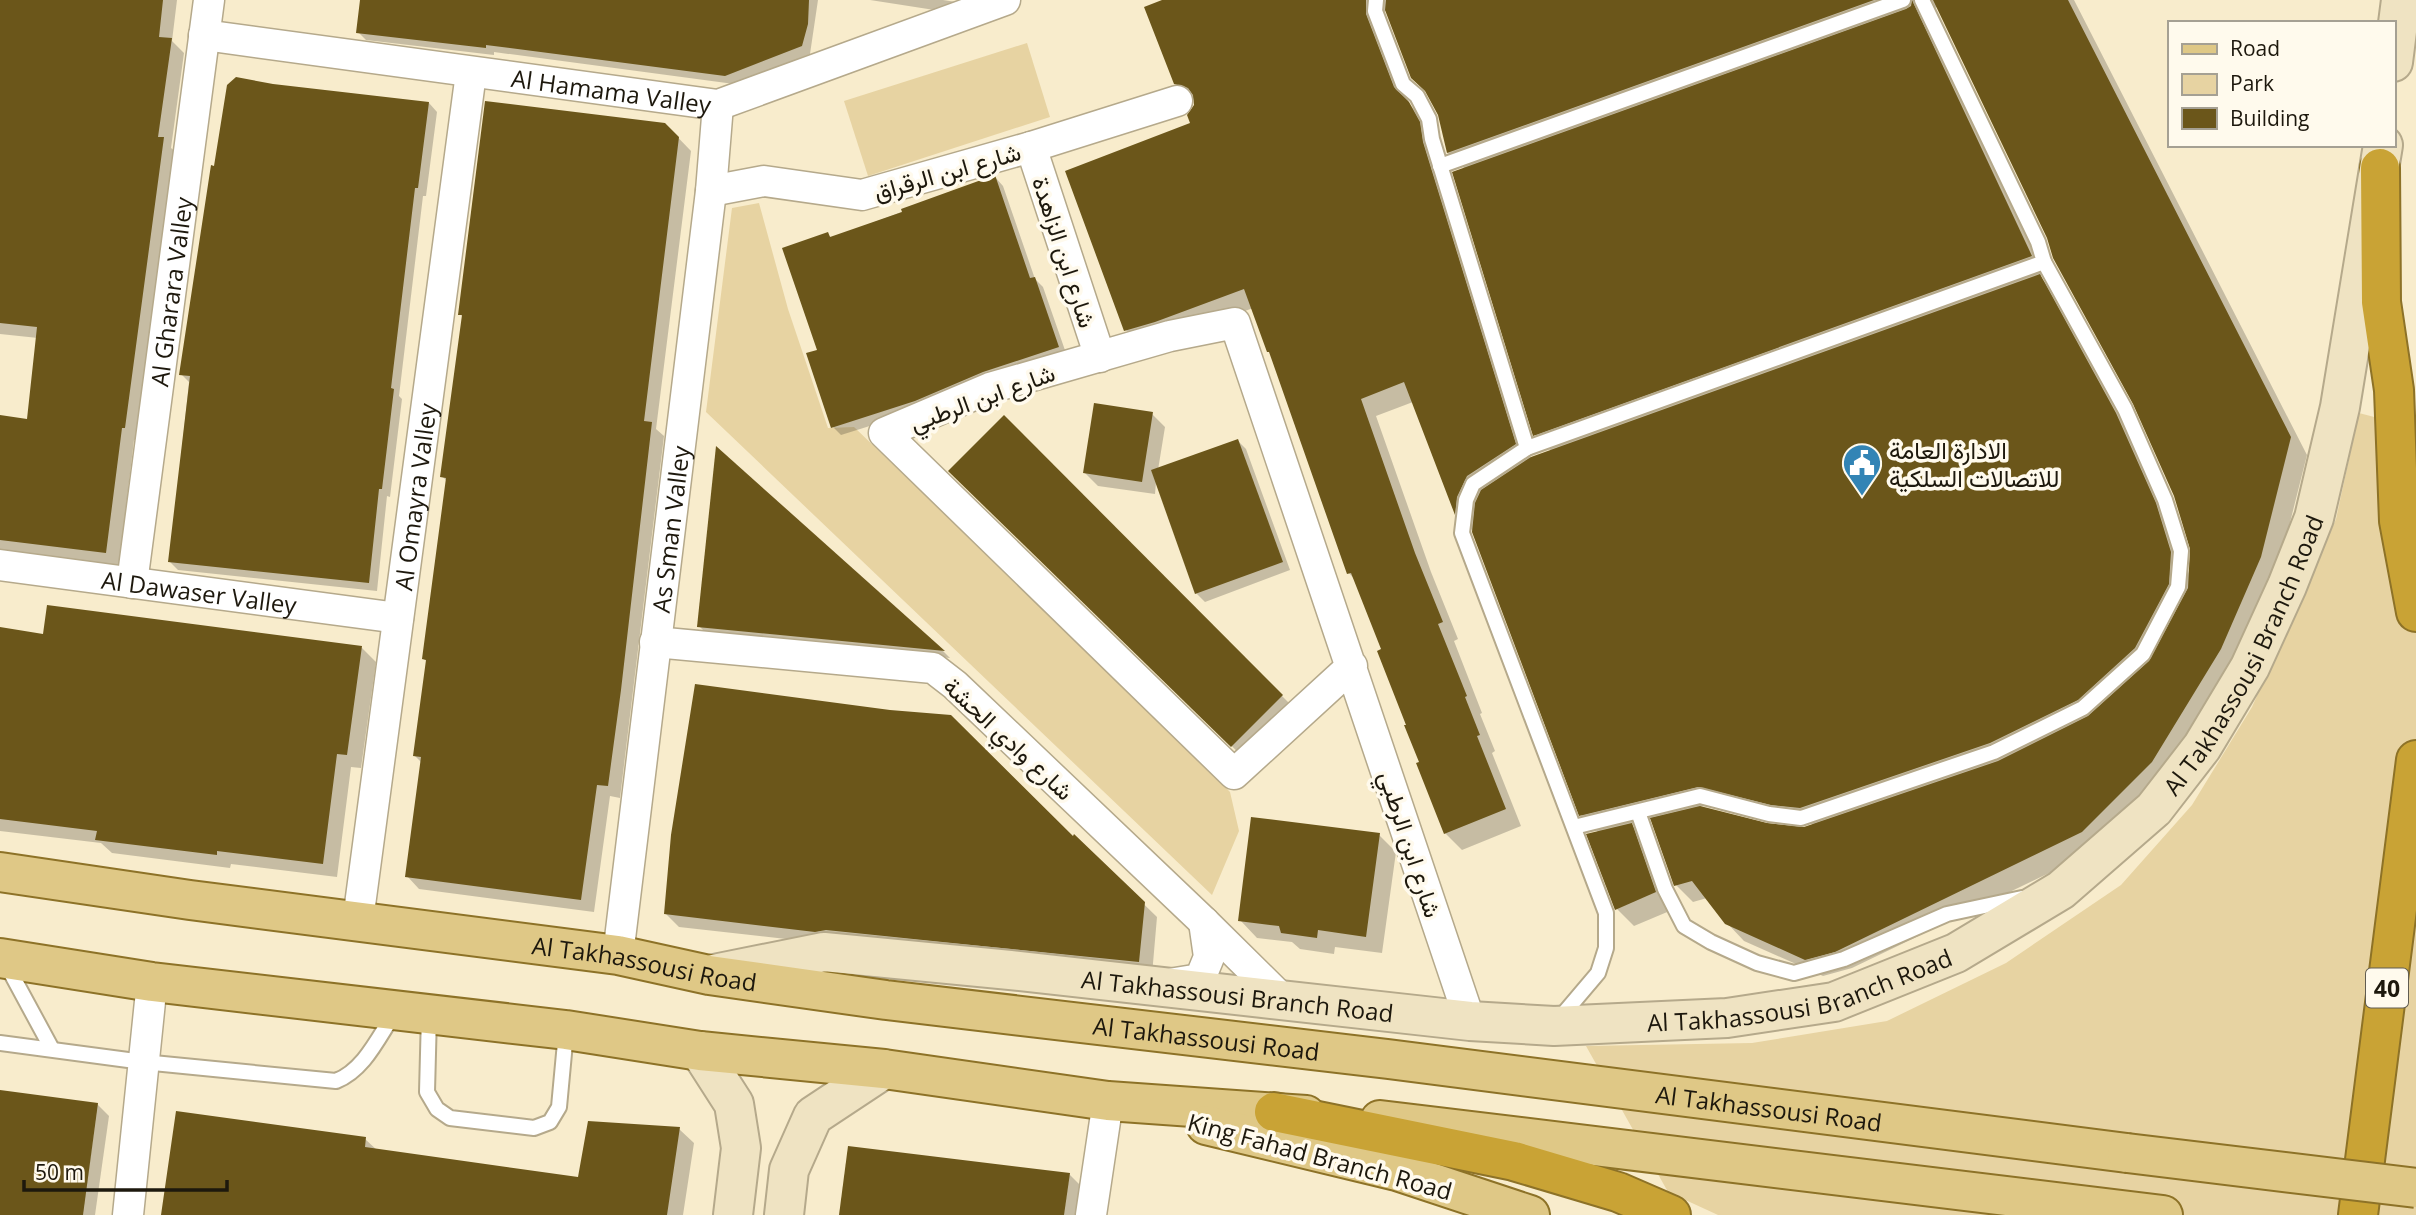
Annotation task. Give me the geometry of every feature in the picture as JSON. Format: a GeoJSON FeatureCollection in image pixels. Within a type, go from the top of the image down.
{"type":"FeatureCollection","features":[{"type":"Feature","properties":{"kind":"highway"},"geometry":{"type":"LineString","coordinates":[[2381,157],[2381,302],[2394,390],[2399,521],[2416,612]]}},
{"type":"Feature","properties":{"kind":"highway","name":"40"},"geometry":{"type":"LineString","coordinates":[[2358,1215],[2416,760]]}},
{"type":"Feature","properties":{"kind":"highway"},"geometry":{"type":"LineString","coordinates":[[1274,1112],[1514,1161],[1618,1192],[1671,1215]]}},
{"type":"Feature","properties":{"kind":"main road"},"geometry":{"type":"LineString","coordinates":[[2395,46],[2401,0]]}},
{"type":"Feature","properties":{"kind":"main road","name":"Al Takhassousi Branch Road"},"geometry":{"type":"LineString","coordinates":[[709,975],[824,952],[1470,1021],[1554,1026],[1727,1018],[1834,1002],[1956,953],[2062,890],[2154,809],[2202,747],[2250,667],[2314,518],[2340,407],[2381,157]]}},
{"type":"Feature","properties":{"kind":"main road","name":"Al Takhassousi Road"},"geometry":{"type":"LineString","coordinates":[[0,872],[190,900],[618,955],[709,975],[887,1000],[2416,1188]]}},
{"type":"Feature","properties":{"kind":"main road"},"geometry":{"type":"LineString","coordinates":[[2,958],[152,982],[566,1030],[701,1051],[884,1069],[1108,1101],[1412,1122],[2163,1215]]}},
{"type":"Feature","properties":{"kind":"main road"},"geometry":{"type":"LineString","coordinates":[[701,1051],[734,1104],[741,1148],[733,1215]]}},
{"type":"Feature","properties":{"kind":"main road"},"geometry":{"type":"LineString","coordinates":[[783,1215],[789,1170],[813,1116],[884,1069]]}},
{"type":"Feature","properties":{"kind":"main road","name":"King Fahad Branch Road"},"geometry":{"type":"LineString","coordinates":[[1108,1101],[1397,1171],[1531,1215]]}},
{"type":"Feature","properties":{"kind":"street","name":"Al Gharara Valley"},"geometry":{"type":"LineString","coordinates":[[132,583],[209,0]]}},
{"type":"Feature","properties":{"kind":"street","name":"Al Hamama Valley"},"geometry":{"type":"LineString","coordinates":[[204,35],[718,106],[1005,0]]}},
{"type":"Feature","properties":{"kind":"street","name":"Al Omayra Valley"},"geometry":{"type":"LineString","coordinates":[[358,920],[471,73]]}},
{"type":"Feature","properties":{"kind":"street","name":"شارع ابن الرقراق"},"geometry":{"type":"LineString","coordinates":[[711,191],[764,181],[862,195],[1031,147],[1177,101]]}},
{"type":"Feature","properties":{"kind":"street","name":"As Sman Valley"},"geometry":{"type":"LineString","coordinates":[[618,955],[711,191],[718,106]]}},
{"type":"Feature","properties":{"kind":"street","name":"شارع ابن الزاهدة"},"geometry":{"type":"LineString","coordinates":[[1031,147],[1100,357]]}},
{"type":"Feature","properties":{"kind":"street","name":"شارع ابن الرطبي"},"geometry":{"type":"LineString","coordinates":[[1352,666],[1234,774],[884,433],[990,388],[1170,336],[1235,323],[1352,666],[1470,1021]]}},
{"type":"Feature","properties":{"kind":"street","name":"Al Dawaser Valley"},"geometry":{"type":"LineString","coordinates":[[0,565],[398,618]]}},
{"type":"Feature","properties":{"kind":"street","name":"شارع وادي الحشة"},"geometry":{"type":"LineString","coordinates":[[655,642],[933,668],[955,685],[1204,922],[1284,1002]]}},
{"type":"Feature","properties":{"kind":"street"},"geometry":{"type":"LineString","coordinates":[[1156,987],[1199,979],[1209,957],[1204,922]]}},
{"type":"Feature","properties":{"kind":"street"},"geometry":{"type":"LineString","coordinates":[[128,1215],[152,982]]}},
{"type":"Feature","properties":{"kind":"street"},"geometry":{"type":"LineString","coordinates":[[1091,1215],[1108,1101]]}},
{"type":"Feature","properties":{"kind":"lane"},"geometry":{"type":"LineString","coordinates":[[1376,0],[1376,11],[1403,84],[1416,96],[1429,119],[1440,166],[1527,448]]}},
{"type":"Feature","properties":{"kind":"lane"},"geometry":{"type":"LineString","coordinates":[[1440,166],[1903,0]]}},
{"type":"Feature","properties":{"kind":"lane"},"geometry":{"type":"LineString","coordinates":[[1574,827],[1700,796],[1769,814],[1801,818],[1994,752],[2083,708],[2143,654],[2178,587],[2181,551],[2165,500],[2125,409],[2044,262],[2038,242],[1922,0]]}},
{"type":"Feature","properties":{"kind":"lane"},"geometry":{"type":"LineString","coordinates":[[1554,1026],[1598,973],[1606,948],[1606,913],[1462,533],[1466,500],[1473,484],[1527,448],[2044,262]]}},
{"type":"Feature","properties":{"kind":"lane"},"geometry":{"type":"LineString","coordinates":[[1638,811],[1665,889],[1684,926],[1757,963],[1794,973],[1844,959],[1947,914],[2062,890]]}},
{"type":"Feature","properties":{"kind":"lane"},"geometry":{"type":"LineString","coordinates":[[2,958],[52,1049]]}},
{"type":"Feature","properties":{"kind":"lane"},"geometry":{"type":"LineString","coordinates":[[0,1044],[143,1062],[336,1081],[349,1076],[413,1012]]}},
{"type":"Feature","properties":{"kind":"lane"},"geometry":{"type":"LineString","coordinates":[[413,1012],[426,1092],[437,1109],[450,1118],[534,1128],[550,1122],[559,1107],[566,1030]]}},
{"type":"Feature","properties":{"kind":"green space"},"geometry":{"type":"Polygon","coordinates":[[[1027,43],[1050,117],[868,176],[844,101],[1027,43]]]}},
{"type":"Feature","properties":{"kind":"green space"},"geometry":{"type":"Polygon","coordinates":[[[759,203],[788,309],[828,428],[854,427],[1140,701],[1230,792],[1239,831],[1212,895],[706,412],[732,208],[759,203]]]}},
{"type":"Feature","properties":{"kind":"green space"},"geometry":{"type":"Polygon","coordinates":[[[2359,413],[2416,428],[2416,1215],[1718,1215],[1668,1192],[1586,1046],[1752,1043],[1887,1021],[2006,963],[2121,885],[2192,805],[2252,707],[2336,519],[2359,413]]]}},
{"type":"Feature","properties":{"kind":"building"},"geometry":{"type":"Polygon","coordinates":[[[0,0],[163,0],[159,37],[172,38],[158,137],[164,137],[106,553],[0,540],[0,415],[27,419],[37,327],[0,323],[0,0]]]}},
{"type":"Feature","properties":{"kind":"building"},"geometry":{"type":"Polygon","coordinates":[[[360,0],[809,0],[808,24],[802,46],[725,76],[486,45],[486,48],[356,33],[360,0]]]}},
{"type":"Feature","properties":{"kind":"building"},"geometry":{"type":"Polygon","coordinates":[[[1162,0],[1366,0],[1366,14],[1394,87],[1409,102],[1420,122],[1423,142],[1516,444],[1467,476],[1457,497],[1455,515],[1404,382],[1361,399],[1415,553],[1443,622],[1438,624],[1467,696],[1465,697],[1480,735],[1477,736],[1506,809],[1444,834],[1377,651],[1381,649],[1351,573],[1347,574],[1244,289],[1124,331],[1065,171],[1190,123],[1187,115],[1194,105],[1193,95],[1188,88],[1174,84],[1144,7],[1162,0]]]}},
{"type":"Feature","properties":{"kind":"building"},"geometry":{"type":"Polygon","coordinates":[[[1386,0],[1874,0],[1447,153],[1438,115],[1425,91],[1411,78],[1385,10],[1386,0]]]}},
{"type":"Feature","properties":{"kind":"building"},"geometry":{"type":"Polygon","coordinates":[[[1912,0],[2032,256],[1533,436],[1452,172],[1906,9],[1911,6],[1912,0]]]}},
{"type":"Feature","properties":{"kind":"building"},"geometry":{"type":"Polygon","coordinates":[[[1933,0],[2068,0],[2291,437],[2261,557],[2221,649],[2152,762],[2082,832],[1835,952],[1805,960],[1725,924],[1692,881],[1674,886],[1650,818],[1700,806],[1767,823],[1804,827],[1998,761],[2088,716],[2149,661],[2188,588],[2190,549],[2174,496],[2133,404],[2053,258],[2047,238],[1933,0]]]}},
{"type":"Feature","properties":{"kind":"building"},"geometry":{"type":"Polygon","coordinates":[[[236,77],[273,84],[429,102],[418,188],[415,188],[391,388],[394,389],[369,583],[168,562],[190,376],[179,375],[211,165],[214,166],[227,85],[236,77]]]}},
{"type":"Feature","properties":{"kind":"building"},"geometry":{"type":"Polygon","coordinates":[[[485,101],[665,123],[679,137],[644,421],[652,422],[621,690],[608,786],[597,785],[581,900],[405,877],[421,757],[413,756],[426,660],[422,659],[446,478],[440,477],[462,315],[458,315],[485,101]]]}},
{"type":"Feature","properties":{"kind":"building"},"geometry":{"type":"Polygon","coordinates":[[[995,175],[1030,278],[1035,277],[1059,347],[983,372],[915,401],[831,428],[806,353],[817,350],[782,248],[828,232],[830,237],[995,175]]]}},
{"type":"Feature","properties":{"kind":"building"},"geometry":{"type":"Polygon","coordinates":[[[2040,274],[2116,413],[2156,503],[2171,552],[2169,584],[2135,648],[2078,700],[1990,743],[1800,808],[1771,805],[1698,787],[1579,816],[1472,532],[1475,503],[1481,490],[1531,457],[2040,274]]]}},
{"type":"Feature","properties":{"kind":"building"},"geometry":{"type":"Polygon","coordinates":[[[1094,403],[1153,412],[1142,482],[1083,473],[1094,403]]]}},
{"type":"Feature","properties":{"kind":"building"},"geometry":{"type":"Polygon","coordinates":[[[1004,415],[1283,695],[1231,747],[948,471],[1004,415]]]}},
{"type":"Feature","properties":{"kind":"building"},"geometry":{"type":"Polygon","coordinates":[[[1238,439],[1283,562],[1195,594],[1151,470],[1238,439]]]}},
{"type":"Feature","properties":{"kind":"building"},"geometry":{"type":"Polygon","coordinates":[[[716,446],[945,651],[697,627],[716,446]]]}},
{"type":"Feature","properties":{"kind":"building"},"geometry":{"type":"Polygon","coordinates":[[[47,605],[362,646],[347,755],[337,754],[323,864],[217,851],[217,855],[95,840],[97,831],[0,819],[0,627],[43,634],[47,605]]]}},
{"type":"Feature","properties":{"kind":"building"},"geometry":{"type":"Polygon","coordinates":[[[695,684],[890,710],[951,715],[1073,836],[1074,834],[1145,902],[1139,962],[826,930],[815,932],[664,914],[671,835],[695,684]]]}},
{"type":"Feature","properties":{"kind":"building"},"geometry":{"type":"Polygon","coordinates":[[[1251,817],[1380,833],[1366,937],[1318,930],[1317,938],[1281,933],[1279,926],[1238,921],[1251,817]]]}},
{"type":"Feature","properties":{"kind":"building"},"geometry":{"type":"Polygon","coordinates":[[[1632,823],[1656,892],[1615,910],[1586,834],[1632,823]]]}},
{"type":"Feature","properties":{"kind":"building"},"geometry":{"type":"Polygon","coordinates":[[[0,1090],[98,1103],[83,1215],[0,1215],[0,1090]]]}},
{"type":"Feature","properties":{"kind":"building"},"geometry":{"type":"Polygon","coordinates":[[[176,1111],[366,1137],[365,1147],[578,1177],[588,1121],[680,1127],[667,1215],[161,1215],[176,1111]]]}},
{"type":"Feature","properties":{"kind":"building"},"geometry":{"type":"Polygon","coordinates":[[[848,1146],[1070,1173],[1064,1215],[839,1215],[848,1146]]]}},
{"type":"Feature","properties":{"kind":"place","name":"الادارة العامة للاتصالات السلكية"},"geometry":{"type":"Point","coordinates":[1862,497]}}]}
